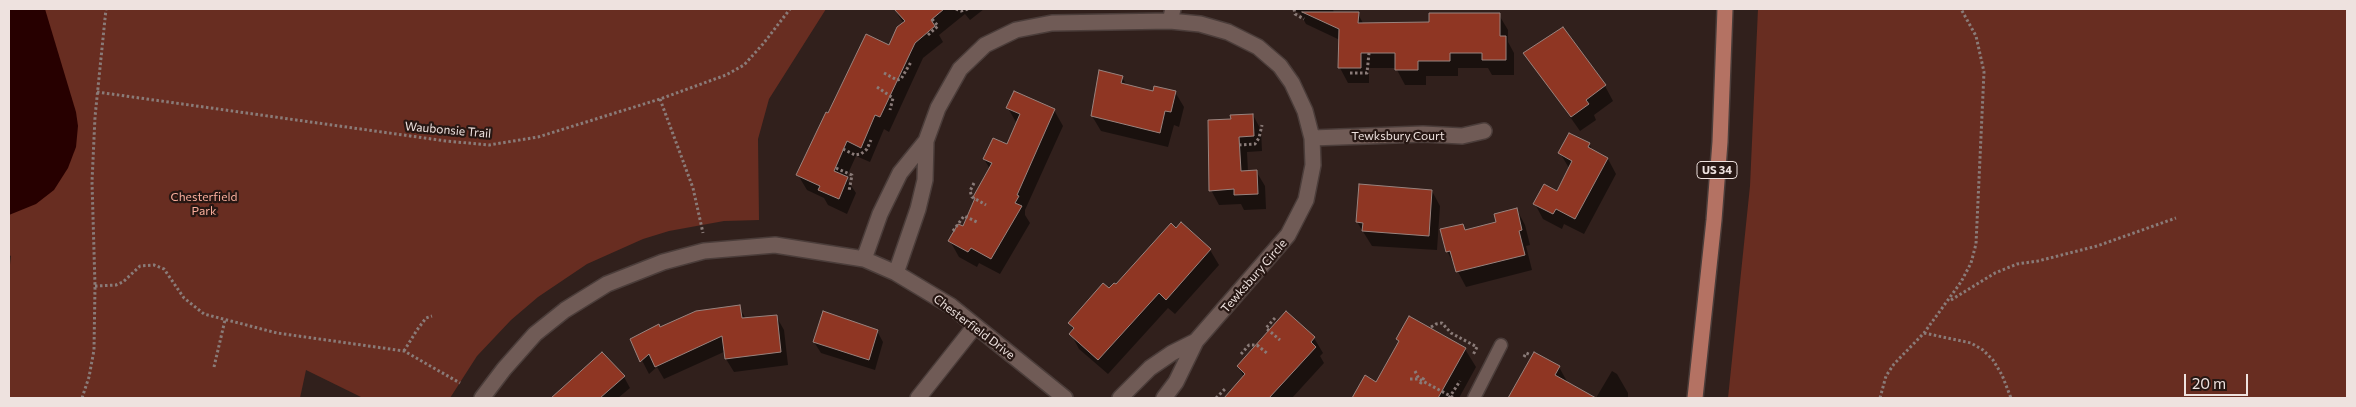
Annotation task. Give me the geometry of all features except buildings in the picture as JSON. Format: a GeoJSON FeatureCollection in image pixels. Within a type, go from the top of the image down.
{"type":"FeatureCollection","features":[{"type":"Feature","properties":{"kind":"main road","name":"US 34"},"geometry":{"type":"LineString","coordinates":[[1695,398],[1714,220],[1720,142],[1725,9]]}},
{"type":"Feature","properties":{"kind":"street","name":"Tewksbury Circle"},"geometry":{"type":"LineString","coordinates":[[896,273],[918,209],[924,180],[926,141],[938,108],[956,76],[985,45],[1016,30],[1052,22],[1171,15],[1190,22],[1217,28],[1267,54],[1280,66],[1292,83],[1305,111],[1312,138],[1313,165],[1311,182],[1303,207],[1294,226],[1282,244],[1196,341],[1176,382],[1164,398]]}},
{"type":"Feature","properties":{"kind":"street","name":"Tewksbury Court"},"geometry":{"type":"LineString","coordinates":[[1312,138],[1423,134],[1462,136],[1484,131]]}},
{"type":"Feature","properties":{"kind":"street","name":"Tewksbury Circle"},"geometry":{"type":"LineString","coordinates":[[864,259],[880,214],[900,173],[926,141]]}},
{"type":"Feature","properties":{"kind":"street","name":"Chesterfield Drive"},"geometry":{"type":"LineString","coordinates":[[482,398],[519,350],[565,310],[592,293],[632,273],[704,251],[744,246],[775,245],[864,259],[896,273],[951,306],[1065,398]]}},
{"type":"Feature","properties":{"kind":"street"},"geometry":{"type":"LineString","coordinates":[[918,398],[975,326]]}},
{"type":"Feature","properties":{"kind":"street","name":"Tewksbury Circle"},"geometry":{"type":"LineString","coordinates":[[1120,398],[1150,368],[1172,353],[1196,341]]}},
{"type":"Feature","properties":{"kind":"lane"},"geometry":{"type":"LineString","coordinates":[[1474,398],[1501,345]]}},
{"type":"Feature","properties":{"kind":"path"},"geometry":{"type":"LineString","coordinates":[[82,398],[89,378],[94,350],[95,286],[92,182],[97,92],[106,9]]}},
{"type":"Feature","properties":{"kind":"path","name":"Waubonsie Trail"},"geometry":{"type":"LineString","coordinates":[[97,92],[446,141],[489,144],[538,137],[660,99],[726,75],[744,65],[790,9]]}},
{"type":"Feature","properties":{"kind":"path"},"geometry":{"type":"LineString","coordinates":[[956,9],[961,12],[968,9]]}},
{"type":"Feature","properties":{"kind":"path"},"geometry":{"type":"LineString","coordinates":[[1294,9],[1295,14],[1304,19]]}},
{"type":"Feature","properties":{"kind":"path"},"geometry":{"type":"LineString","coordinates":[[1880,398],[1886,376],[1894,364],[1949,302],[1970,263],[1976,244],[1984,82],[1981,53],[1976,36],[1961,9]]}},
{"type":"Feature","properties":{"kind":"path"},"geometry":{"type":"LineString","coordinates":[[928,35],[938,26],[932,19]]}},
{"type":"Feature","properties":{"kind":"path"},"geometry":{"type":"LineString","coordinates":[[1350,73],[1367,73],[1369,54]]}},
{"type":"Feature","properties":{"kind":"path"},"geometry":{"type":"LineString","coordinates":[[884,73],[897,80],[901,79],[910,62]]}},
{"type":"Feature","properties":{"kind":"path"},"geometry":{"type":"LineString","coordinates":[[877,87],[893,98],[890,110]]}},
{"type":"Feature","properties":{"kind":"path"},"geometry":{"type":"LineString","coordinates":[[660,99],[693,188],[704,236]]}},
{"type":"Feature","properties":{"kind":"path"},"geometry":{"type":"LineString","coordinates":[[1239,145],[1255,144],[1259,138],[1262,125]]}},
{"type":"Feature","properties":{"kind":"path"},"geometry":{"type":"LineString","coordinates":[[843,150],[855,155],[861,154],[867,150],[872,140]]}},
{"type":"Feature","properties":{"kind":"path"},"geometry":{"type":"LineString","coordinates":[[836,168],[852,175],[849,191]]}},
{"type":"Feature","properties":{"kind":"path"},"geometry":{"type":"LineString","coordinates":[[974,183],[970,191],[972,197],[986,205]]}},
{"type":"Feature","properties":{"kind":"path"},"geometry":{"type":"LineString","coordinates":[[952,230],[964,216],[976,222]]}},
{"type":"Feature","properties":{"kind":"path"},"geometry":{"type":"LineString","coordinates":[[1949,302],[1995,273],[2016,264],[2038,261],[2097,246],[2176,218]]}},
{"type":"Feature","properties":{"kind":"path"},"geometry":{"type":"LineString","coordinates":[[95,286],[116,285],[123,282],[140,266],[154,265],[164,269],[184,298],[204,314],[277,333],[404,350],[460,383]]}},
{"type":"Feature","properties":{"kind":"path"},"geometry":{"type":"LineString","coordinates":[[404,350],[426,318],[432,316]]}},
{"type":"Feature","properties":{"kind":"path"},"geometry":{"type":"LineString","coordinates":[[1275,318],[1266,328],[1280,340]]}},
{"type":"Feature","properties":{"kind":"path"},"geometry":{"type":"LineString","coordinates":[[214,367],[225,320]]}},
{"type":"Feature","properties":{"kind":"path"},"geometry":{"type":"LineString","coordinates":[[1431,327],[1442,323],[1451,332],[1477,347],[1473,355]]}},
{"type":"Feature","properties":{"kind":"path"},"geometry":{"type":"LineString","coordinates":[[1924,332],[1971,343],[1982,350],[1992,360],[2002,375],[2011,398]]}},
{"type":"Feature","properties":{"kind":"path"},"geometry":{"type":"LineString","coordinates":[[1241,354],[1249,345],[1257,345],[1268,354]]}},
{"type":"Feature","properties":{"kind":"path"},"geometry":{"type":"LineString","coordinates":[[1524,357],[1526,352],[1531,356]]}},
{"type":"Feature","properties":{"kind":"path"},"geometry":{"type":"LineString","coordinates":[[1415,371],[1420,381]]}},
{"type":"Feature","properties":{"kind":"path"},"geometry":{"type":"LineString","coordinates":[[1420,381],[1425,376]]}},
{"type":"Feature","properties":{"kind":"path"},"geometry":{"type":"LineString","coordinates":[[1410,379],[1420,381],[1451,398],[1460,381]]}},
{"type":"Feature","properties":{"kind":"path"},"geometry":{"type":"LineString","coordinates":[[1216,398],[1224,389]]}},
{"type":"Feature","properties":{"kind":"green space","name":"Chesterfield Park"},"geometry":{"type":"Polygon","coordinates":[[[9,9],[826,9],[769,99],[758,139],[759,220],[724,221],[669,231],[643,239],[587,264],[538,297],[511,320],[477,356],[450,398],[363,398],[306,370],[300,398],[9,398],[9,273],[11,256],[9,255],[9,9]]]}},
{"type":"Feature","properties":{"kind":"green space"},"geometry":{"type":"Polygon","coordinates":[[[1758,9],[2347,9],[2347,398],[1728,398],[1750,186],[1758,9]]]}},
{"type":"Feature","properties":{"kind":"shaded area"},"geometry":{"type":"Polygon","coordinates":[[[9,9],[45,9],[76,112],[78,126],[76,147],[68,168],[54,190],[36,204],[9,215],[9,9]]]}}]}
